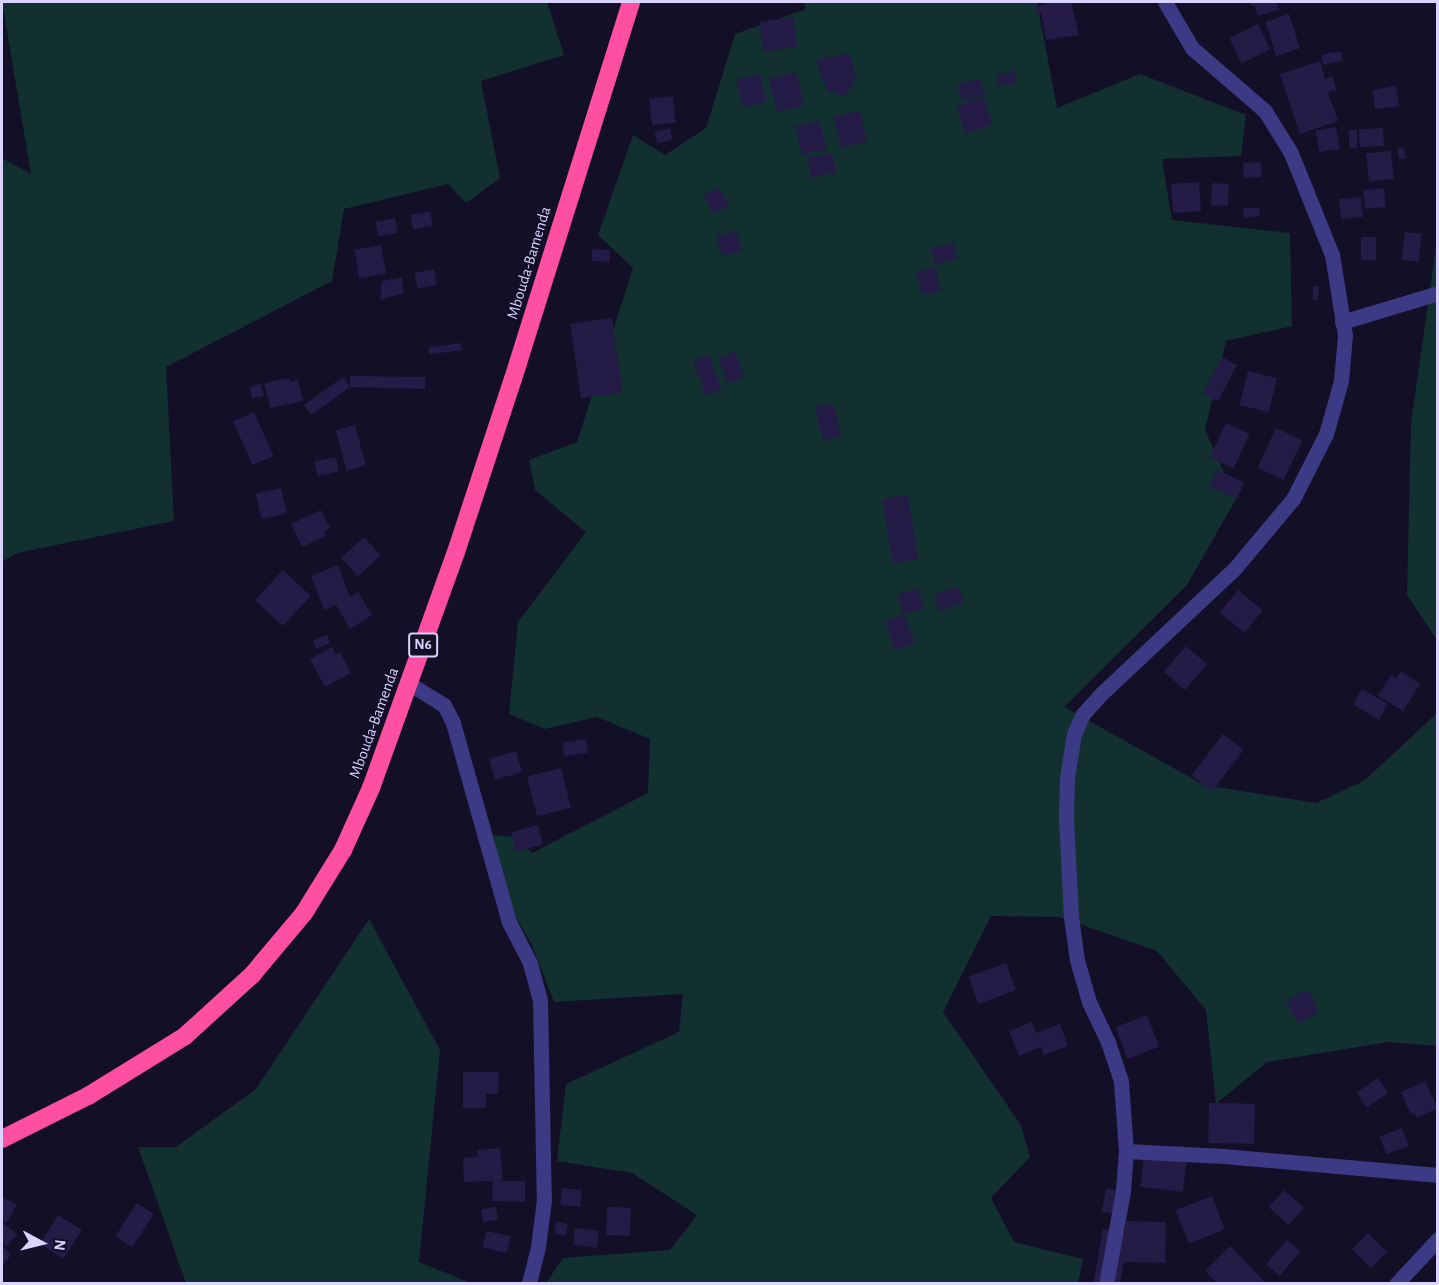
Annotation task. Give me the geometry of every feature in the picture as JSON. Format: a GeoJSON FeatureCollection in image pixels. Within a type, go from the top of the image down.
{"type":"FeatureCollection","features":[{"type":"Feature","properties":{"kind":"highway","name":"Mbouda-Bamenda"},"geometry":{"type":"LineString","coordinates":[[2,1139],[88,1096],[185,1036],[252,975],[304,913],[343,849],[371,788],[410,684],[513,379],[631,2]]}},
{"type":"Feature","properties":{"kind":"street"},"geometry":{"type":"LineString","coordinates":[[1106,1284],[1123,1191],[1126,1151],[1120,1081],[1108,1042],[1089,1002],[1077,960],[1071,917],[1066,818],[1067,778],[1074,734],[1083,714],[1101,694],[1235,568],[1293,499],[1326,434],[1341,381],[1345,335],[1332,255],[1291,153],[1265,111],[1192,48],[1165,2]]}},
{"type":"Feature","properties":{"kind":"street"},"geometry":{"type":"LineString","coordinates":[[1342,322],[1437,292]]}},
{"type":"Feature","properties":{"kind":"street"},"geometry":{"type":"LineString","coordinates":[[410,684],[444,705],[453,723],[509,922],[530,963],[540,1000],[544,1200],[538,1247],[529,1284]]}},
{"type":"Feature","properties":{"kind":"street"},"geometry":{"type":"LineString","coordinates":[[1126,1151],[1224,1156],[1437,1175]]}},
{"type":"Feature","properties":{"kind":"street"},"geometry":{"type":"LineString","coordinates":[[1396,1284],[1437,1239]]}},
{"type":"Feature","properties":{"kind":"green space"},"geometry":{"type":"Polygon","coordinates":[[[2,2],[547,2],[564,55],[481,81],[500,178],[466,203],[448,184],[344,209],[332,281],[166,367],[174,521],[17,553],[2,562],[2,158],[31,174],[2,2]]]}},
{"type":"Feature","properties":{"kind":"green space"},"geometry":{"type":"Polygon","coordinates":[[[803,2],[1037,2],[1057,108],[1140,74],[1246,115],[1241,156],[1162,159],[1172,220],[1290,233],[1292,326],[1226,341],[1205,430],[1236,499],[1187,585],[1064,707],[1204,785],[1316,803],[1364,781],[1437,713],[1437,1046],[1388,1042],[1267,1062],[1216,1104],[1206,1010],[1157,951],[1059,917],[991,916],[943,1012],[1021,1125],[1030,1157],[991,1198],[1014,1242],[1083,1259],[1078,1283],[546,1283],[563,1258],[670,1250],[697,1215],[632,1173],[557,1161],[566,1084],[679,1032],[683,994],[554,1002],[532,945],[511,909],[493,835],[517,837],[532,853],[648,793],[650,739],[597,717],[545,729],[509,714],[518,622],[586,532],[535,490],[529,460],[577,442],[633,268],[598,235],[633,135],[665,155],[706,128],[735,34],[806,9],[803,2]]]}},
{"type":"Feature","properties":{"kind":"green space"},"geometry":{"type":"Polygon","coordinates":[[[1437,240],[1437,640],[1407,595],[1411,423],[1437,240]]]}},
{"type":"Feature","properties":{"kind":"green space"},"geometry":{"type":"Polygon","coordinates":[[[369,919],[440,1050],[419,1262],[471,1283],[186,1283],[138,1147],[176,1147],[256,1089],[369,919]]]}},
{"type":"Feature","properties":{"kind":"building"},"geometry":{"type":"Polygon","coordinates":[[[1051,2],[1071,2],[1079,35],[1046,40],[1041,13],[1036,14],[1035,7],[1051,2]]]}},
{"type":"Feature","properties":{"kind":"building"},"geometry":{"type":"Polygon","coordinates":[[[1249,2],[1277,2],[1279,10],[1258,16],[1254,5],[1251,6],[1249,2]]]}},
{"type":"Feature","properties":{"kind":"building"},"geometry":{"type":"Polygon","coordinates":[[[1289,14],[1300,48],[1276,56],[1265,22],[1289,14]]]}},
{"type":"Feature","properties":{"kind":"building"},"geometry":{"type":"Polygon","coordinates":[[[793,17],[797,47],[764,51],[759,22],[793,17]]]}},
{"type":"Feature","properties":{"kind":"building"},"geometry":{"type":"Polygon","coordinates":[[[1258,24],[1270,49],[1242,63],[1229,38],[1258,24]]]}},
{"type":"Feature","properties":{"kind":"building"},"geometry":{"type":"Polygon","coordinates":[[[1341,51],[1343,61],[1323,65],[1321,55],[1341,51]]]}},
{"type":"Feature","properties":{"kind":"building"},"geometry":{"type":"Polygon","coordinates":[[[849,53],[857,79],[853,80],[854,87],[848,88],[849,93],[838,96],[837,91],[828,93],[825,81],[822,82],[817,60],[849,53]]]}},
{"type":"Feature","properties":{"kind":"building"},"geometry":{"type":"Polygon","coordinates":[[[1320,61],[1325,79],[1332,76],[1337,90],[1328,92],[1338,121],[1300,134],[1280,74],[1320,61]]]}},
{"type":"Feature","properties":{"kind":"building"},"geometry":{"type":"Polygon","coordinates":[[[796,72],[804,105],[777,112],[769,79],[796,72]]]}},
{"type":"Feature","properties":{"kind":"building"},"geometry":{"type":"Polygon","coordinates":[[[1015,72],[1016,84],[998,86],[997,74],[1015,72]]]}},
{"type":"Feature","properties":{"kind":"building"},"geometry":{"type":"Polygon","coordinates":[[[760,74],[766,101],[743,107],[737,79],[760,74]]]}},
{"type":"Feature","properties":{"kind":"building"},"geometry":{"type":"Polygon","coordinates":[[[980,79],[984,96],[961,101],[958,84],[980,79]]]}},
{"type":"Feature","properties":{"kind":"building"},"geometry":{"type":"Polygon","coordinates":[[[1396,86],[1399,106],[1375,110],[1372,90],[1396,86]]]}},
{"type":"Feature","properties":{"kind":"building"},"geometry":{"type":"Polygon","coordinates":[[[673,96],[676,123],[652,125],[649,99],[673,96]]]}},
{"type":"Feature","properties":{"kind":"building"},"geometry":{"type":"Polygon","coordinates":[[[984,97],[993,125],[965,134],[956,106],[984,97]]]}},
{"type":"Feature","properties":{"kind":"building"},"geometry":{"type":"Polygon","coordinates":[[[860,111],[867,141],[841,147],[834,117],[860,111]]]}},
{"type":"Feature","properties":{"kind":"building"},"geometry":{"type":"Polygon","coordinates":[[[819,120],[827,149],[803,155],[795,126],[819,120]]]}},
{"type":"Feature","properties":{"kind":"building"},"geometry":{"type":"Polygon","coordinates":[[[1336,127],[1340,149],[1319,152],[1315,131],[1336,127]]]}},
{"type":"Feature","properties":{"kind":"building"},"geometry":{"type":"Polygon","coordinates":[[[670,128],[673,140],[657,144],[654,132],[670,128]]]}},
{"type":"Feature","properties":{"kind":"building"},"geometry":{"type":"Polygon","coordinates":[[[1383,128],[1384,146],[1360,147],[1359,129],[1383,128]]]}},
{"type":"Feature","properties":{"kind":"building"},"geometry":{"type":"Polygon","coordinates":[[[1349,130],[1357,130],[1357,148],[1349,148],[1349,130]]]}},
{"type":"Feature","properties":{"kind":"building"},"geometry":{"type":"Polygon","coordinates":[[[1404,148],[1406,158],[1399,159],[1397,149],[1404,148]]]}},
{"type":"Feature","properties":{"kind":"building"},"geometry":{"type":"Polygon","coordinates":[[[1391,151],[1394,179],[1369,181],[1366,154],[1391,151]]]}},
{"type":"Feature","properties":{"kind":"building"},"geometry":{"type":"Polygon","coordinates":[[[832,153],[836,173],[811,177],[807,158],[832,153]]]}},
{"type":"Feature","properties":{"kind":"building"},"geometry":{"type":"Polygon","coordinates":[[[1261,162],[1262,177],[1244,178],[1243,163],[1261,162]]]}},
{"type":"Feature","properties":{"kind":"building"},"geometry":{"type":"Polygon","coordinates":[[[1199,182],[1201,211],[1173,213],[1171,184],[1199,182]]]}},
{"type":"Feature","properties":{"kind":"building"},"geometry":{"type":"Polygon","coordinates":[[[1212,183],[1229,184],[1228,206],[1211,205],[1212,183]]]}},
{"type":"Feature","properties":{"kind":"building"},"geometry":{"type":"Polygon","coordinates":[[[719,187],[729,206],[714,214],[704,195],[719,187]]]}},
{"type":"Feature","properties":{"kind":"building"},"geometry":{"type":"Polygon","coordinates":[[[1384,188],[1386,207],[1365,209],[1363,190],[1384,188]]]}},
{"type":"Feature","properties":{"kind":"building"},"geometry":{"type":"Polygon","coordinates":[[[1361,197],[1363,217],[1341,219],[1339,199],[1361,197]]]}},
{"type":"Feature","properties":{"kind":"building"},"geometry":{"type":"Polygon","coordinates":[[[1259,207],[1260,216],[1244,218],[1243,209],[1259,207]]]}},
{"type":"Feature","properties":{"kind":"building"},"geometry":{"type":"Polygon","coordinates":[[[430,211],[433,226],[413,230],[410,215],[430,211]]]}},
{"type":"Feature","properties":{"kind":"building"},"geometry":{"type":"Polygon","coordinates":[[[395,218],[398,233],[378,237],[375,222],[395,218]]]}},
{"type":"Feature","properties":{"kind":"building"},"geometry":{"type":"Polygon","coordinates":[[[737,231],[742,250],[722,256],[717,236],[737,231]]]}},
{"type":"Feature","properties":{"kind":"building"},"geometry":{"type":"Polygon","coordinates":[[[1405,232],[1422,234],[1418,262],[1402,260],[1405,232]]]}},
{"type":"Feature","properties":{"kind":"building"},"geometry":{"type":"Polygon","coordinates":[[[1361,237],[1376,237],[1376,260],[1361,260],[1361,237]]]}},
{"type":"Feature","properties":{"kind":"building"},"geometry":{"type":"Polygon","coordinates":[[[953,242],[958,258],[936,265],[931,249],[953,242]]]}},
{"type":"Feature","properties":{"kind":"building"},"geometry":{"type":"Polygon","coordinates":[[[381,245],[386,274],[359,278],[354,250],[381,245]]]}},
{"type":"Feature","properties":{"kind":"building"},"geometry":{"type":"Polygon","coordinates":[[[592,249],[610,250],[609,262],[591,261],[592,249]]]}},
{"type":"Feature","properties":{"kind":"building"},"geometry":{"type":"Polygon","coordinates":[[[935,267],[941,290],[922,295],[916,272],[935,267]]]}},
{"type":"Feature","properties":{"kind":"building"},"geometry":{"type":"Polygon","coordinates":[[[434,269],[437,285],[417,289],[414,273],[434,269]]]}},
{"type":"Feature","properties":{"kind":"building"},"geometry":{"type":"Polygon","coordinates":[[[402,277],[404,293],[380,300],[382,281],[402,277]]]}},
{"type":"Feature","properties":{"kind":"building"},"geometry":{"type":"Polygon","coordinates":[[[1313,286],[1319,286],[1318,300],[1313,300],[1313,286]]]}},
{"type":"Feature","properties":{"kind":"building"},"geometry":{"type":"Polygon","coordinates":[[[612,318],[622,392],[581,398],[570,324],[612,318]]]}},
{"type":"Feature","properties":{"kind":"building"},"geometry":{"type":"Polygon","coordinates":[[[461,343],[462,350],[429,355],[428,348],[461,343]]]}},
{"type":"Feature","properties":{"kind":"building"},"geometry":{"type":"Polygon","coordinates":[[[735,352],[744,376],[728,383],[718,358],[735,352]]]}},
{"type":"Feature","properties":{"kind":"building"},"geometry":{"type":"Polygon","coordinates":[[[709,355],[722,390],[706,396],[693,361],[709,355]]]}},
{"type":"Feature","properties":{"kind":"building"},"geometry":{"type":"Polygon","coordinates":[[[1222,357],[1237,365],[1218,401],[1203,393],[1222,357]]]}},
{"type":"Feature","properties":{"kind":"building"},"geometry":{"type":"Polygon","coordinates":[[[1248,371],[1277,378],[1269,412],[1240,405],[1248,371]]]}},
{"type":"Feature","properties":{"kind":"building"},"geometry":{"type":"Polygon","coordinates":[[[350,376],[425,377],[425,389],[350,387],[350,376]]]}},
{"type":"Feature","properties":{"kind":"building"},"geometry":{"type":"Polygon","coordinates":[[[343,377],[350,387],[311,415],[304,405],[343,377]]]}},
{"type":"Feature","properties":{"kind":"building"},"geometry":{"type":"Polygon","coordinates":[[[289,378],[290,382],[298,380],[303,401],[270,408],[264,383],[289,378]]]}},
{"type":"Feature","properties":{"kind":"building"},"geometry":{"type":"Polygon","coordinates":[[[261,384],[264,396],[252,399],[249,387],[261,384]]]}},
{"type":"Feature","properties":{"kind":"building"},"geometry":{"type":"Polygon","coordinates":[[[833,403],[842,436],[823,441],[815,408],[833,403]]]}},
{"type":"Feature","properties":{"kind":"building"},"geometry":{"type":"Polygon","coordinates":[[[254,412],[274,456],[253,465],[233,421],[254,412]]]}},
{"type":"Feature","properties":{"kind":"building"},"geometry":{"type":"Polygon","coordinates":[[[1226,423],[1250,434],[1234,468],[1210,457],[1226,423]]]}},
{"type":"Feature","properties":{"kind":"building"},"geometry":{"type":"Polygon","coordinates":[[[355,425],[366,466],[347,471],[336,430],[355,425]]]}},
{"type":"Feature","properties":{"kind":"building"},"geometry":{"type":"Polygon","coordinates":[[[1276,428],[1302,440],[1284,480],[1257,468],[1276,428]]]}},
{"type":"Feature","properties":{"kind":"building"},"geometry":{"type":"Polygon","coordinates":[[[336,457],[339,472],[317,476],[314,461],[336,457]]]}},
{"type":"Feature","properties":{"kind":"building"},"geometry":{"type":"Polygon","coordinates":[[[1217,470],[1244,482],[1237,499],[1210,486],[1217,470]]]}},
{"type":"Feature","properties":{"kind":"building"},"geometry":{"type":"Polygon","coordinates":[[[281,488],[287,513],[262,519],[256,494],[281,488]]]}},
{"type":"Feature","properties":{"kind":"building"},"geometry":{"type":"Polygon","coordinates":[[[908,495],[918,559],[892,563],[882,499],[908,495]]]}},
{"type":"Feature","properties":{"kind":"building"},"geometry":{"type":"Polygon","coordinates":[[[321,510],[330,528],[324,531],[326,536],[302,547],[291,524],[321,510]]]}},
{"type":"Feature","properties":{"kind":"building"},"geometry":{"type":"Polygon","coordinates":[[[364,537],[381,556],[358,576],[341,558],[364,537]]]}},
{"type":"Feature","properties":{"kind":"building"},"geometry":{"type":"Polygon","coordinates":[[[338,565],[350,597],[358,592],[372,615],[350,629],[336,605],[324,610],[311,576],[338,565]]]}},
{"type":"Feature","properties":{"kind":"building"},"geometry":{"type":"Polygon","coordinates":[[[283,570],[311,596],[283,626],[255,600],[283,570]]]}},
{"type":"Feature","properties":{"kind":"building"},"geometry":{"type":"Polygon","coordinates":[[[958,586],[964,602],[940,611],[934,595],[958,586]]]}},
{"type":"Feature","properties":{"kind":"building"},"geometry":{"type":"Polygon","coordinates":[[[918,588],[925,608],[904,615],[897,595],[918,588]]]}},
{"type":"Feature","properties":{"kind":"building"},"geometry":{"type":"Polygon","coordinates":[[[1238,590],[1263,610],[1245,633],[1220,613],[1238,590]]]}},
{"type":"Feature","properties":{"kind":"building"},"geometry":{"type":"Polygon","coordinates":[[[904,614],[915,643],[896,650],[884,622],[904,614]]]}},
{"type":"Feature","properties":{"kind":"building"},"geometry":{"type":"Polygon","coordinates":[[[327,635],[330,643],[316,649],[313,640],[327,635]]]}},
{"type":"Feature","properties":{"kind":"building"},"geometry":{"type":"Polygon","coordinates":[[[1186,646],[1207,664],[1185,690],[1164,672],[1186,646]]]}},
{"type":"Feature","properties":{"kind":"building"},"geometry":{"type":"Polygon","coordinates":[[[332,647],[336,654],[340,652],[351,673],[325,687],[310,659],[332,647]]]}},
{"type":"Feature","properties":{"kind":"building"},"geometry":{"type":"Polygon","coordinates":[[[1401,671],[1420,684],[1403,711],[1378,696],[1391,675],[1396,678],[1401,671]]]}},
{"type":"Feature","properties":{"kind":"building"},"geometry":{"type":"Polygon","coordinates":[[[1362,689],[1388,704],[1379,720],[1353,705],[1362,689]]]}},
{"type":"Feature","properties":{"kind":"building"},"geometry":{"type":"Polygon","coordinates":[[[1223,734],[1244,750],[1212,791],[1192,776],[1223,734]]]}},
{"type":"Feature","properties":{"kind":"building"},"geometry":{"type":"Polygon","coordinates":[[[586,739],[588,753],[564,756],[562,742],[586,739]]]}},
{"type":"Feature","properties":{"kind":"building"},"geometry":{"type":"Polygon","coordinates":[[[516,751],[522,772],[495,780],[489,759],[516,751]]]}},
{"type":"Feature","properties":{"kind":"building"},"geometry":{"type":"Polygon","coordinates":[[[561,768],[571,808],[537,816],[527,776],[561,768]]]}},
{"type":"Feature","properties":{"kind":"building"},"geometry":{"type":"Polygon","coordinates":[[[538,825],[543,844],[516,852],[511,832],[538,825]]]}},
{"type":"Feature","properties":{"kind":"building"},"geometry":{"type":"Polygon","coordinates":[[[1006,963],[1016,990],[978,1004],[968,977],[1006,963]]]}},
{"type":"Feature","properties":{"kind":"building"},"geometry":{"type":"Polygon","coordinates":[[[1308,990],[1319,1012],[1297,1023],[1286,1001],[1308,990]]]}},
{"type":"Feature","properties":{"kind":"building"},"geometry":{"type":"Polygon","coordinates":[[[1147,1015],[1159,1047],[1127,1059],[1115,1027],[1147,1015]]]}},
{"type":"Feature","properties":{"kind":"building"},"geometry":{"type":"Polygon","coordinates":[[[1032,1022],[1036,1033],[1060,1024],[1068,1046],[1044,1055],[1041,1047],[1019,1056],[1009,1031],[1032,1022]]]}},
{"type":"Feature","properties":{"kind":"building"},"geometry":{"type":"Polygon","coordinates":[[[463,1072],[499,1072],[498,1094],[486,1094],[486,1108],[463,1108],[463,1072]]]}},
{"type":"Feature","properties":{"kind":"building"},"geometry":{"type":"Polygon","coordinates":[[[1378,1078],[1388,1093],[1367,1107],[1356,1093],[1378,1078]]]}},
{"type":"Feature","properties":{"kind":"building"},"geometry":{"type":"Polygon","coordinates":[[[1425,1081],[1438,1108],[1417,1118],[1414,1113],[1411,1115],[1401,1092],[1425,1081]]]}},
{"type":"Feature","properties":{"kind":"building"},"geometry":{"type":"Polygon","coordinates":[[[1209,1103],[1255,1104],[1254,1144],[1208,1143],[1209,1103]]]}},
{"type":"Feature","properties":{"kind":"building"},"geometry":{"type":"Polygon","coordinates":[[[1402,1128],[1409,1146],[1386,1154],[1380,1137],[1402,1128]]]}},
{"type":"Feature","properties":{"kind":"building"},"geometry":{"type":"Polygon","coordinates":[[[500,1148],[503,1180],[495,1181],[525,1181],[525,1202],[492,1201],[493,1181],[464,1182],[463,1158],[478,1157],[477,1150],[500,1148]]]}},
{"type":"Feature","properties":{"kind":"building"},"geometry":{"type":"Polygon","coordinates":[[[1145,1148],[1188,1153],[1183,1192],[1140,1187],[1145,1148]]]}},
{"type":"Feature","properties":{"kind":"building"},"geometry":{"type":"Polygon","coordinates":[[[562,1188],[582,1190],[580,1207],[560,1205],[562,1188]]]}},
{"type":"Feature","properties":{"kind":"building"},"geometry":{"type":"Polygon","coordinates":[[[1106,1188],[1123,1191],[1119,1215],[1102,1212],[1106,1188]]]}},
{"type":"Feature","properties":{"kind":"building"},"geometry":{"type":"Polygon","coordinates":[[[1284,1190],[1304,1208],[1289,1225],[1269,1207],[1284,1190]]]}},
{"type":"Feature","properties":{"kind":"building"},"geometry":{"type":"Polygon","coordinates":[[[1212,1196],[1225,1230],[1188,1244],[1176,1210],[1212,1196]]]}},
{"type":"Feature","properties":{"kind":"building"},"geometry":{"type":"Polygon","coordinates":[[[3,1197],[17,1205],[6,1223],[2,1221],[3,1197]]]}},
{"type":"Feature","properties":{"kind":"building"},"geometry":{"type":"Polygon","coordinates":[[[137,1203],[154,1214],[132,1247],[115,1237],[137,1203]]]}},
{"type":"Feature","properties":{"kind":"building"},"geometry":{"type":"Polygon","coordinates":[[[496,1207],[498,1220],[483,1222],[481,1209],[496,1207]]]}},
{"type":"Feature","properties":{"kind":"building"},"geometry":{"type":"Polygon","coordinates":[[[607,1207],[631,1208],[630,1236],[606,1235],[607,1207]]]}},
{"type":"Feature","properties":{"kind":"building"},"geometry":{"type":"Polygon","coordinates":[[[58,1215],[82,1230],[64,1259],[40,1244],[58,1215]]]}},
{"type":"Feature","properties":{"kind":"building"},"geometry":{"type":"Polygon","coordinates":[[[1126,1221],[1166,1222],[1165,1263],[1124,1262],[1120,1284],[1093,1284],[1103,1229],[1125,1233],[1126,1221]]]}},
{"type":"Feature","properties":{"kind":"building"},"geometry":{"type":"Polygon","coordinates":[[[2,1222],[17,1234],[7,1246],[2,1242],[2,1222]]]}},
{"type":"Feature","properties":{"kind":"building"},"geometry":{"type":"Polygon","coordinates":[[[556,1222],[568,1224],[566,1236],[554,1234],[556,1222]]]}},
{"type":"Feature","properties":{"kind":"building"},"geometry":{"type":"Polygon","coordinates":[[[575,1228],[599,1231],[597,1248],[573,1245],[575,1228]]]}},
{"type":"Feature","properties":{"kind":"building"},"geometry":{"type":"Polygon","coordinates":[[[486,1231],[510,1236],[507,1253],[482,1248],[486,1231]]]}},
{"type":"Feature","properties":{"kind":"building"},"geometry":{"type":"Polygon","coordinates":[[[1368,1233],[1387,1252],[1371,1268],[1352,1249],[1368,1233]]]}},
{"type":"Feature","properties":{"kind":"building"},"geometry":{"type":"Polygon","coordinates":[[[1287,1240],[1301,1252],[1280,1276],[1266,1264],[1287,1240]]]}},
{"type":"Feature","properties":{"kind":"building"},"geometry":{"type":"Polygon","coordinates":[[[2,1246],[11,1255],[2,1266],[2,1246]]]}},
{"type":"Feature","properties":{"kind":"building"},"geometry":{"type":"Polygon","coordinates":[[[1230,1246],[1267,1284],[1218,1284],[1205,1271],[1230,1246]]]}}]}
